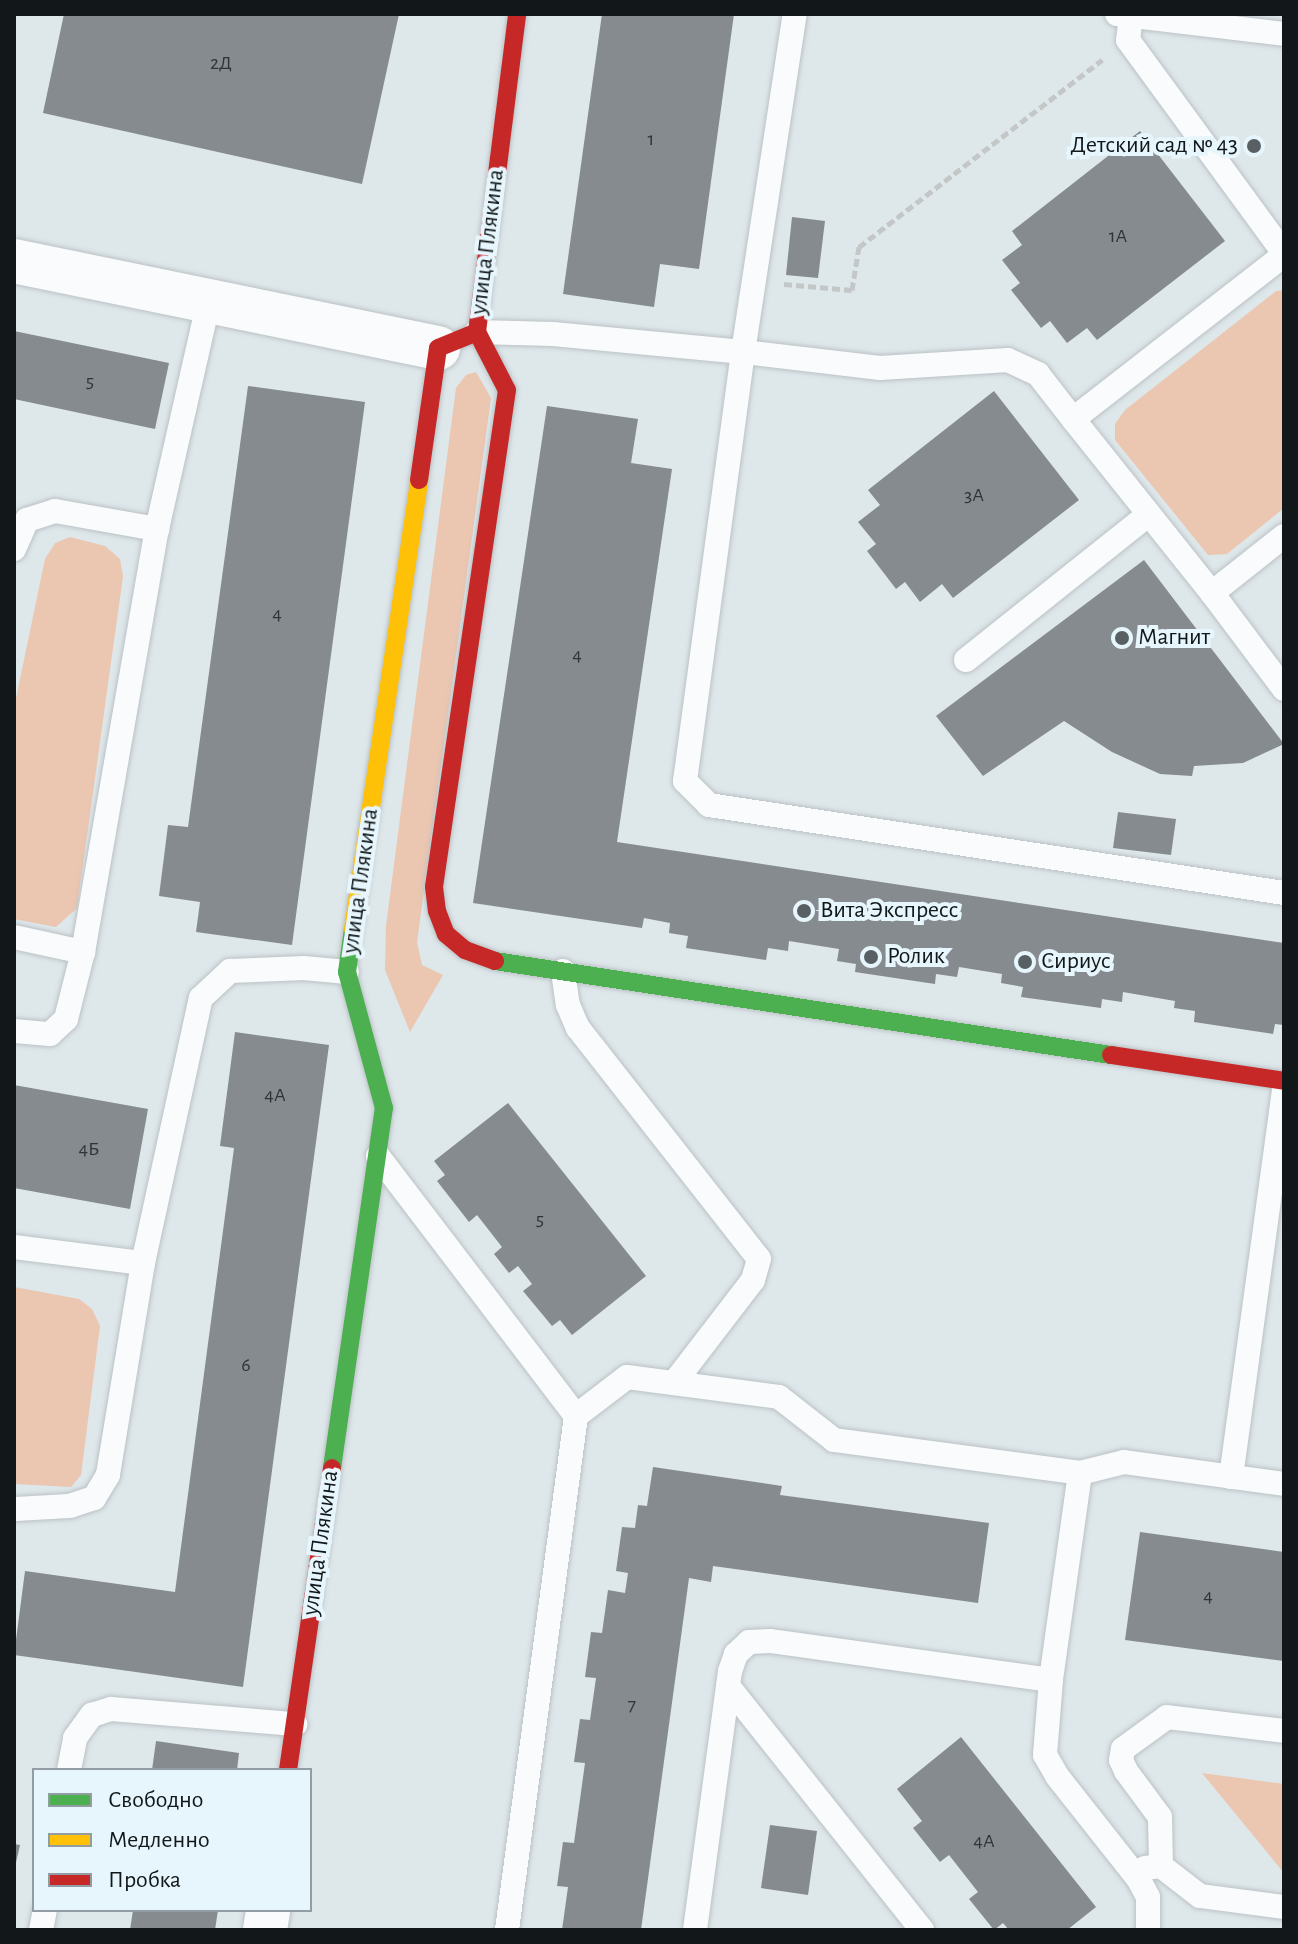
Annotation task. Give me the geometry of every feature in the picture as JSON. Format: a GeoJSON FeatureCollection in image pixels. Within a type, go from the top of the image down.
{"type":"FeatureCollection","features":[{"type":"Feature","properties":{"kind":"street","name":"улица Плякина"},"geometry":{"type":"LineString","coordinates":[[288,1768],[384,1108],[347,972],[517,14]]}},
{"type":"Feature","properties":{"kind":"street"},"geometry":{"type":"LineString","coordinates":[[14,261],[209,301],[458,340],[507,390],[434,887],[437,911],[446,934],[475,955],[486,960],[1284,1081]]}},
{"type":"Feature","properties":{"kind":"lane"},"geometry":{"type":"LineString","coordinates":[[795,14],[743,352],[685,781],[709,805],[1284,893]]}},
{"type":"Feature","properties":{"kind":"lane"},"geometry":{"type":"LineString","coordinates":[[1126,24],[1284,34]]}},
{"type":"Feature","properties":{"kind":"lane"},"geometry":{"type":"LineString","coordinates":[[1073,419],[1284,254],[1126,24]]}},
{"type":"Feature","properties":{"kind":"lane"},"geometry":{"type":"LineString","coordinates":[[14,1031],[50,1034],[66,1019],[83,952],[157,529],[209,301]]}},
{"type":"Feature","properties":{"kind":"lane"},"geometry":{"type":"LineString","coordinates":[[458,340],[553,334],[880,368],[1008,360],[1038,374],[1284,689]]}},
{"type":"Feature","properties":{"kind":"lane"},"geometry":{"type":"LineString","coordinates":[[14,549],[27,520],[55,511],[157,529]]}},
{"type":"Feature","properties":{"kind":"lane"},"geometry":{"type":"LineString","coordinates":[[966,660],[1149,514]]}},
{"type":"Feature","properties":{"kind":"lane"},"geometry":{"type":"LineString","coordinates":[[1212,593],[1284,536]]}},
{"type":"Feature","properties":{"kind":"lane"},"geometry":{"type":"LineString","coordinates":[[14,937],[83,952]]}},
{"type":"Feature","properties":{"kind":"lane"},"geometry":{"type":"LineString","coordinates":[[14,1509],[70,1506],[94,1498],[108,1475],[143,1263],[201,998],[230,971],[304,968],[347,972]]}},
{"type":"Feature","properties":{"kind":"lane"},"geometry":{"type":"LineString","coordinates":[[563,971],[568,1005],[578,1028],[759,1259],[753,1280],[674,1383]]}},
{"type":"Feature","properties":{"kind":"lane"},"geometry":{"type":"LineString","coordinates":[[1231,1477],[1284,1088]]}},
{"type":"Feature","properties":{"kind":"lane"},"geometry":{"type":"LineString","coordinates":[[377,1155],[576,1416]]}},
{"type":"Feature","properties":{"kind":"lane"},"geometry":{"type":"LineString","coordinates":[[14,1247],[143,1263]]}},
{"type":"Feature","properties":{"kind":"lane"},"geometry":{"type":"LineString","coordinates":[[507,1930],[576,1416],[627,1377],[779,1397],[834,1440],[1080,1473],[1124,1462],[1284,1484]]}},
{"type":"Feature","properties":{"kind":"lane"},"geometry":{"type":"LineString","coordinates":[[1080,1473],[1051,1680],[1045,1755],[1057,1776],[1131,1870],[1148,1897],[1148,1930]]}},
{"type":"Feature","properties":{"kind":"lane"},"geometry":{"type":"LineString","coordinates":[[695,1930],[728,1686],[736,1654],[749,1642],[770,1641],[1051,1680]]}},
{"type":"Feature","properties":{"kind":"lane"},"geometry":{"type":"LineString","coordinates":[[728,1686],[922,1930]]}},
{"type":"Feature","properties":{"kind":"lane"},"geometry":{"type":"LineString","coordinates":[[69,1768],[75,1738],[92,1715],[111,1709],[295,1724]]}},
{"type":"Feature","properties":{"kind":"lane"},"geometry":{"type":"LineString","coordinates":[[1161,1866],[1160,1817],[1126,1771],[1121,1760],[1123,1749],[1167,1717],[1284,1731]]}},
{"type":"Feature","properties":{"kind":"lane"},"geometry":{"type":"LineString","coordinates":[[1131,1870],[1161,1866],[1200,1896],[1284,1907]]}},
{"type":"Feature","properties":{"kind":"path"},"geometry":{"type":"LineString","coordinates":[[755,281],[852,290],[859,247],[1126,24]]}},
{"type":"Feature","properties":{"kind":"shaded area"},"geometry":{"type":"Polygon","coordinates":[[[1284,290],[1284,508],[1227,554],[1208,555],[1115,440],[1115,424],[1125,410],[1276,291],[1284,290]]]}},
{"type":"Feature","properties":{"kind":"shaded area"},"geometry":{"type":"Polygon","coordinates":[[[476,372],[491,398],[417,942],[422,965],[443,975],[410,1032],[385,970],[386,926],[456,388],[466,375],[476,372]]]}},
{"type":"Feature","properties":{"kind":"shaded area"},"geometry":{"type":"Polygon","coordinates":[[[70,537],[105,546],[120,559],[123,576],[77,908],[56,927],[14,919],[14,708],[45,559],[55,543],[70,537]]]}},
{"type":"Feature","properties":{"kind":"shaded area"},"geometry":{"type":"Polygon","coordinates":[[[14,1287],[79,1299],[92,1309],[100,1326],[81,1475],[71,1487],[14,1484],[14,1287]]]}},
{"type":"Feature","properties":{"kind":"shaded area"},"geometry":{"type":"Polygon","coordinates":[[[1202,1773],[1284,1784],[1284,1873],[1202,1773]]]}},
{"type":"Feature","properties":{"kind":"building"},"geometry":{"type":"Polygon","coordinates":[[[64,14],[399,14],[362,184],[43,113],[64,14]]]}},
{"type":"Feature","properties":{"kind":"building"},"geometry":{"type":"Polygon","coordinates":[[[602,14],[734,14],[699,269],[660,264],[654,307],[563,294],[602,14]]]}},
{"type":"Feature","properties":{"kind":"building"},"geometry":{"type":"Polygon","coordinates":[[[1140,131],[1225,241],[1097,340],[1087,328],[1067,343],[1050,321],[1041,328],[1011,290],[1020,283],[1002,260],[1022,245],[1012,231],[1140,131]]]}},
{"type":"Feature","properties":{"kind":"building"},"geometry":{"type":"Polygon","coordinates":[[[792,217],[825,221],[818,278],[786,275],[792,217]]]}},
{"type":"Feature","properties":{"kind":"building"},"geometry":{"type":"Polygon","coordinates":[[[14,331],[169,363],[155,429],[14,399],[14,331]]]}},
{"type":"Feature","properties":{"kind":"building"},"geometry":{"type":"Polygon","coordinates":[[[248,386],[365,402],[292,945],[196,932],[200,902],[159,896],[168,825],[188,827],[248,386]]]}},
{"type":"Feature","properties":{"kind":"building"},"geometry":{"type":"Polygon","coordinates":[[[994,391],[1079,500],[953,598],[942,584],[920,602],[905,582],[896,589],[867,551],[876,544],[858,522],[880,505],[868,490],[994,391]]]}},
{"type":"Feature","properties":{"kind":"building"},"geometry":{"type":"Polygon","coordinates":[[[547,406],[638,419],[631,463],[672,469],[617,842],[1284,943],[1284,1025],[1275,1024],[1273,1034],[1194,1022],[1195,1011],[1174,1008],[1175,1001],[1123,992],[1122,1002],[1102,999],[1101,1008],[1021,997],[1023,987],[1001,983],[1002,974],[959,967],[957,977],[936,974],[935,984],[855,972],[856,964],[837,961],[839,949],[789,941],[788,951],[768,948],[766,960],[686,948],[688,936],[669,933],[670,923],[644,918],[642,928],[473,903],[547,406]]]}},
{"type":"Feature","properties":{"kind":"building","name":"Магнит"},"geometry":{"type":"Polygon","coordinates":[[[1144,560],[1284,744],[1243,763],[1194,766],[1192,776],[1160,774],[1112,752],[1064,721],[983,776],[936,716],[1144,560]]]}},
{"type":"Feature","properties":{"kind":"building"},"geometry":{"type":"Polygon","coordinates":[[[1118,812],[1176,819],[1171,855],[1113,848],[1118,812]]]}},
{"type":"Feature","properties":{"kind":"building"},"geometry":{"type":"Polygon","coordinates":[[[235,1032],[329,1045],[243,1687],[14,1655],[25,1571],[175,1592],[234,1148],[220,1146],[235,1032]]]}},
{"type":"Feature","properties":{"kind":"building"},"geometry":{"type":"Polygon","coordinates":[[[14,1085],[148,1109],[130,1209],[14,1188],[14,1085]]]}},
{"type":"Feature","properties":{"kind":"building"},"geometry":{"type":"Polygon","coordinates":[[[508,1103],[646,1276],[572,1335],[560,1320],[552,1326],[523,1291],[532,1284],[518,1266],[509,1273],[494,1254],[502,1247],[477,1215],[469,1222],[437,1181],[445,1175],[434,1161],[508,1103]]]}},
{"type":"Feature","properties":{"kind":"building"},"geometry":{"type":"Polygon","coordinates":[[[653,1467],[782,1486],[780,1495],[989,1523],[978,1603],[713,1566],[711,1582],[689,1578],[641,1930],[562,1930],[568,1887],[557,1886],[563,1842],[574,1843],[585,1763],[574,1762],[580,1719],[590,1720],[596,1678],[585,1677],[591,1632],[602,1633],[608,1590],[625,1593],[628,1573],[616,1571],[622,1527],[635,1528],[638,1505],[647,1506],[653,1467]]]}},
{"type":"Feature","properties":{"kind":"building"},"geometry":{"type":"Polygon","coordinates":[[[1140,1532],[1284,1552],[1284,1661],[1125,1640],[1140,1532]]]}},
{"type":"Feature","properties":{"kind":"building"},"geometry":{"type":"Polygon","coordinates":[[[961,1737],[1096,1907],[1067,1930],[1009,1930],[1003,1923],[994,1930],[969,1899],[978,1892],[949,1855],[940,1862],[913,1828],[922,1821],[897,1789],[961,1737]]]}},
{"type":"Feature","properties":{"kind":"building"},"geometry":{"type":"Polygon","coordinates":[[[156,1741],[239,1753],[237,1768],[152,1768],[156,1741]]]}},
{"type":"Feature","properties":{"kind":"building"},"geometry":{"type":"Polygon","coordinates":[[[770,1825],[817,1831],[808,1895],[761,1888],[770,1825]]]}},
{"type":"Feature","properties":{"kind":"building"},"geometry":{"type":"Polygon","coordinates":[[[14,1844],[20,1845],[15,1867],[14,1867],[14,1844]]]}},
{"type":"Feature","properties":{"kind":"building"},"geometry":{"type":"Polygon","coordinates":[[[133,1912],[218,1912],[215,1930],[130,1930],[133,1912]]]}},
{"type":"Feature","properties":{"kind":"traffic: fast"},"geometry":{"type":"LineString","coordinates":[[332,1468],[384,1108],[347,972],[353,929]]}},
{"type":"Feature","properties":{"kind":"traffic: fast"},"geometry":{"type":"LineString","coordinates":[[495,961],[1111,1055]]}},
{"type":"Feature","properties":{"kind":"traffic: slow"},"geometry":{"type":"LineString","coordinates":[[353,929],[419,480]]}},
{"type":"Feature","properties":{"kind":"traffic: jam"},"geometry":{"type":"LineString","coordinates":[[419,480],[438,348],[477,332],[517,14]]}},
{"type":"Feature","properties":{"kind":"traffic: jam"},"geometry":{"type":"LineString","coordinates":[[477,332],[507,390],[434,887],[437,911],[446,934],[465,950],[495,961]]}},
{"type":"Feature","properties":{"kind":"traffic: jam"},"geometry":{"type":"LineString","coordinates":[[1111,1055],[1284,1081]]}},
{"type":"Feature","properties":{"kind":"traffic: jam"},"geometry":{"type":"LineString","coordinates":[[288,1768],[332,1468]]}},
{"type":"Feature","properties":{"kind":"place","name":"Детский сад № 43"},"geometry":{"type":"Point","coordinates":[1254,146]}},
{"type":"Feature","properties":{"kind":"place","name":"Магнит"},"geometry":{"type":"Point","coordinates":[1122,638]}},
{"type":"Feature","properties":{"kind":"place","name":"Вита Экспресс"},"geometry":{"type":"Point","coordinates":[804,911]}},
{"type":"Feature","properties":{"kind":"place","name":"Ролик"},"geometry":{"type":"Point","coordinates":[871,957]}},
{"type":"Feature","properties":{"kind":"place","name":"Сириус"},"geometry":{"type":"Point","coordinates":[1025,962]}}]}
